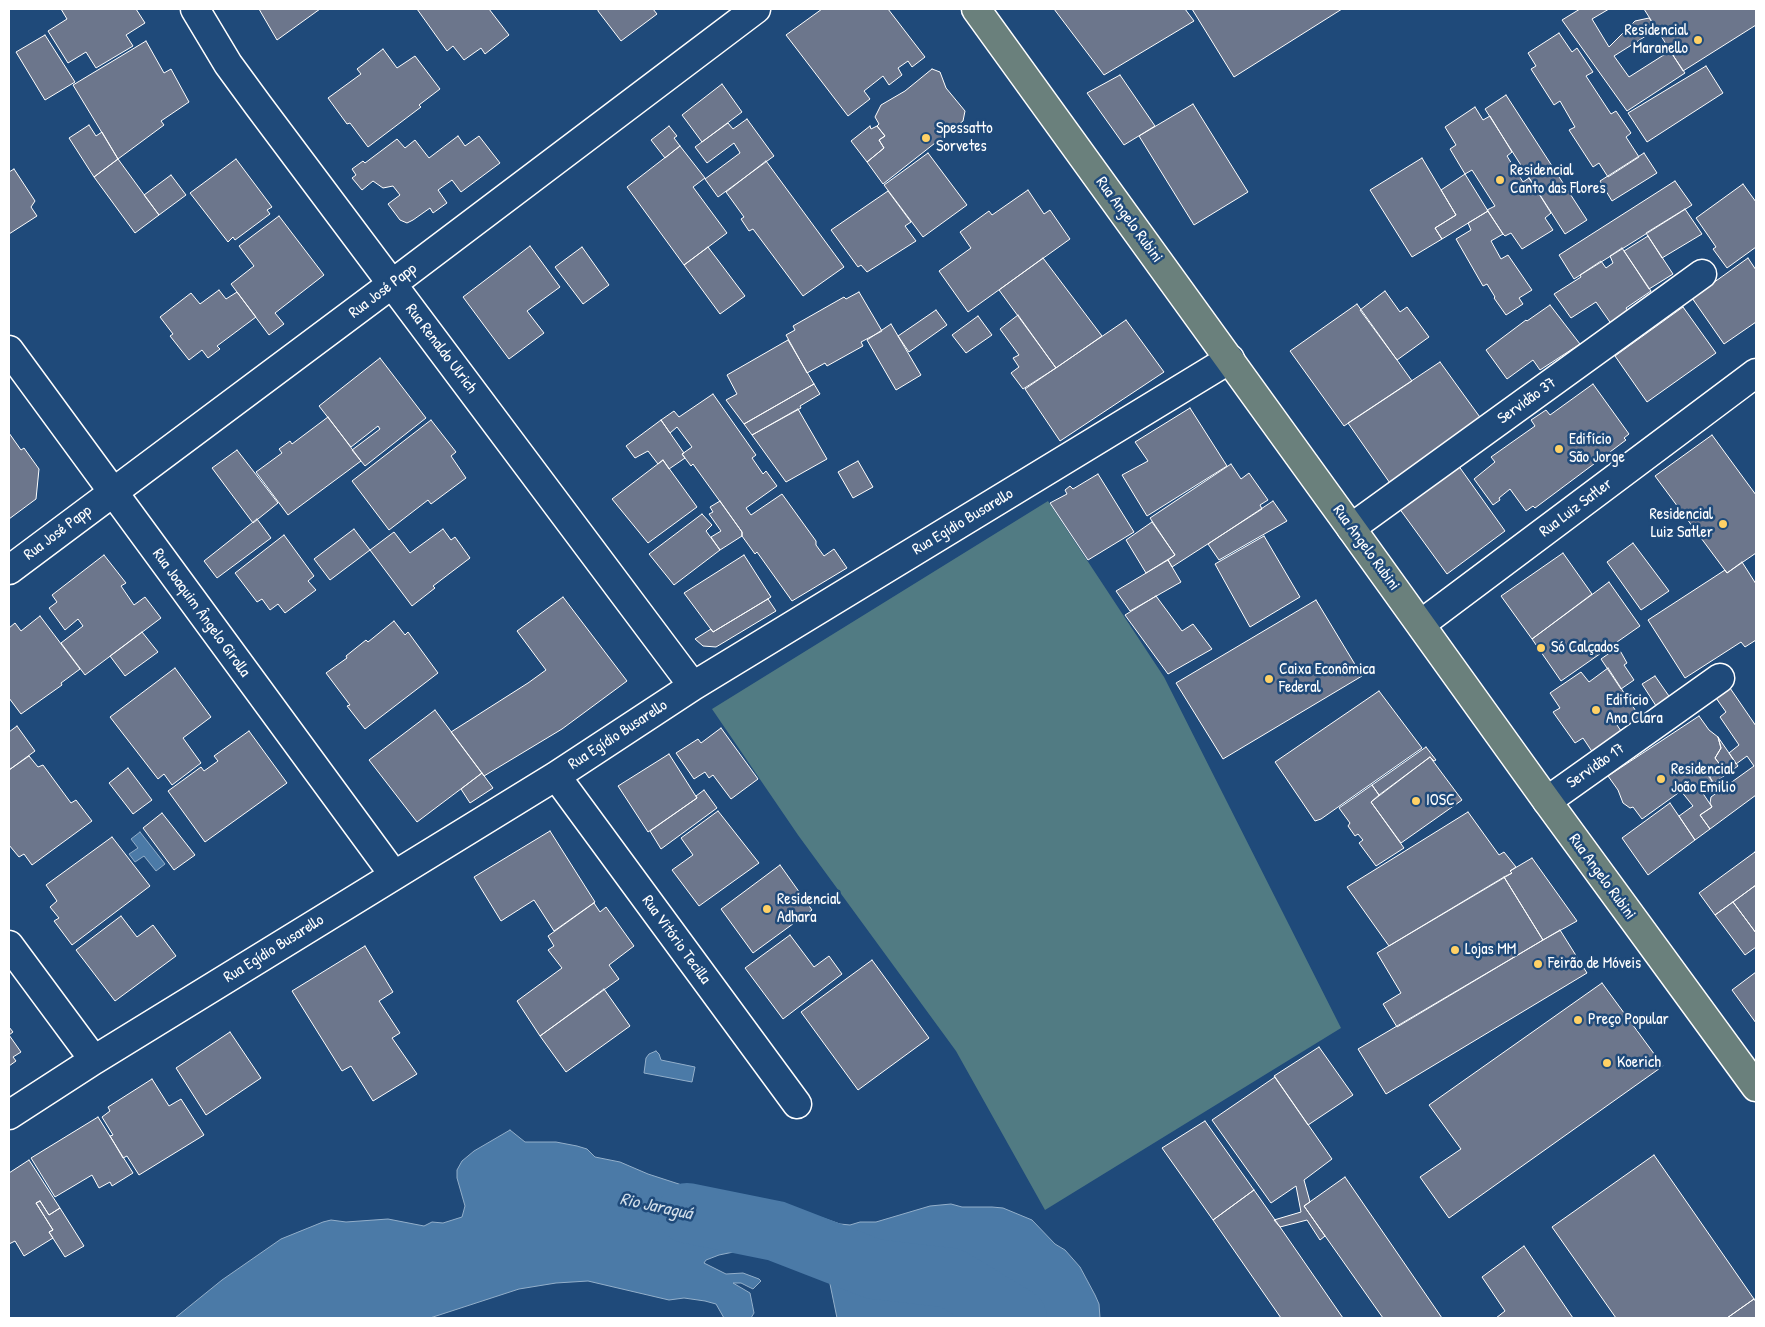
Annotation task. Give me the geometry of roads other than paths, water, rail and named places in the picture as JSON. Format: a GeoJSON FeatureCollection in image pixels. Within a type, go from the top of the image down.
{"type":"FeatureCollection","features":[{"type":"Feature","properties":{"kind":"main road","name":"Rua Angelo Rubini"},"geometry":{"type":"LineString","coordinates":[[976,9],[1547,801],[1756,1087]]}},
{"type":"Feature","properties":{"kind":"street","name":"Rua Renaldo Ulrich"},"geometry":{"type":"LineString","coordinates":[[195,9],[228,64],[693,686]]}},
{"type":"Feature","properties":{"kind":"street","name":"Rua José Papp"},"geometry":{"type":"LineString","coordinates":[[9,570],[756,9]]}},
{"type":"Feature","properties":{"kind":"street","name":"Servidão 37"},"geometry":{"type":"LineString","coordinates":[[1351,528],[1702,274]]}},
{"type":"Feature","properties":{"kind":"street","name":"Rua Joaquim Ângelo Girolla"},"geometry":{"type":"LineString","coordinates":[[9,350],[394,875]]}},
{"type":"Feature","properties":{"kind":"street","name":"Rua Egídio Busarello"},"geometry":{"type":"LineString","coordinates":[[9,1115],[94,1060],[556,776],[693,686],[1230,359]]}},
{"type":"Feature","properties":{"kind":"street","name":"Rua Luiz Satler"},"geometry":{"type":"LineString","coordinates":[[1421,624],[1756,373]]}},
{"type":"Feature","properties":{"kind":"street","name":"Servidão 17"},"geometry":{"type":"LineString","coordinates":[[1547,801],[1720,678]]}},
{"type":"Feature","properties":{"kind":"street","name":"Rua Vitório Tecilla"},"geometry":{"type":"LineString","coordinates":[[556,776],[796,1104]]}},
{"type":"Feature","properties":{"kind":"street"},"geometry":{"type":"LineString","coordinates":[[9,944],[94,1060]]}},
{"type":"Feature","properties":{"kind":"water"},"geometry":{"type":"Polygon","coordinates":[[[140,832],[165,864],[156,871],[144,856],[135,862],[129,854],[138,848],[131,839],[140,832]]]}},
{"type":"Feature","properties":{"kind":"water"},"geometry":{"type":"Polygon","coordinates":[[[656,1051],[661,1060],[695,1067],[692,1082],[644,1073],[646,1058],[649,1054],[656,1051]]]}},
{"type":"Feature","properties":{"kind":"water"},"geometry":{"type":"Polygon","coordinates":[[[510,1130],[525,1142],[556,1142],[577,1146],[587,1149],[595,1157],[620,1162],[648,1174],[688,1187],[719,1193],[740,1200],[771,1203],[790,1212],[811,1214],[840,1224],[850,1225],[860,1222],[876,1222],[930,1206],[951,1204],[962,1207],[1003,1208],[1032,1220],[1055,1244],[1065,1250],[1080,1267],[1099,1304],[1100,1318],[837,1318],[830,1284],[812,1258],[810,1250],[797,1235],[784,1236],[775,1228],[768,1230],[772,1238],[767,1245],[719,1255],[706,1260],[704,1263],[726,1274],[743,1273],[761,1281],[753,1289],[741,1283],[733,1283],[750,1293],[754,1313],[751,1318],[724,1318],[716,1304],[705,1301],[684,1298],[669,1300],[588,1281],[556,1283],[519,1289],[430,1318],[175,1318],[222,1280],[281,1239],[323,1222],[331,1220],[346,1222],[388,1219],[424,1226],[432,1222],[443,1223],[462,1217],[465,1206],[457,1178],[457,1170],[462,1161],[474,1151],[510,1130]]]}},
{"type":"Feature","properties":{"kind":"waterway","name":"Rio Jaraguá"},"geometry":{"type":"LineString","coordinates":[[687,1213],[776,1231],[874,1269],[951,1278],[1017,1318]]}},
{"type":"Feature","properties":{"kind":"place","name":"Residencial Maranello"},"geometry":{"type":"Point","coordinates":[1698,40]}},
{"type":"Feature","properties":{"kind":"place","name":"Spessatto Sorvetes"},"geometry":{"type":"Point","coordinates":[926,138]}},
{"type":"Feature","properties":{"kind":"place","name":"Residencial Canto das Flores"},"geometry":{"type":"Point","coordinates":[1500,180]}},
{"type":"Feature","properties":{"kind":"place","name":"Edifício São Jorge"},"geometry":{"type":"Point","coordinates":[1559,449]}},
{"type":"Feature","properties":{"kind":"place","name":"Residencial Luiz Satler"},"geometry":{"type":"Point","coordinates":[1723,524]}},
{"type":"Feature","properties":{"kind":"place","name":"Só Calçados"},"geometry":{"type":"Point","coordinates":[1541,648]}},
{"type":"Feature","properties":{"kind":"place","name":"Caixa Econômica Federal"},"geometry":{"type":"Point","coordinates":[1269,679]}},
{"type":"Feature","properties":{"kind":"place","name":"Edifício Ana Clara"},"geometry":{"type":"Point","coordinates":[1596,710]}},
{"type":"Feature","properties":{"kind":"place","name":"Residencial João Emilio"},"geometry":{"type":"Point","coordinates":[1661,779]}},
{"type":"Feature","properties":{"kind":"place","name":"IOSC"},"geometry":{"type":"Point","coordinates":[1416,801]}},
{"type":"Feature","properties":{"kind":"place","name":"Residencial Adhara"},"geometry":{"type":"Point","coordinates":[767,909]}},
{"type":"Feature","properties":{"kind":"place","name":"Lojas MM"},"geometry":{"type":"Point","coordinates":[1455,950]}},
{"type":"Feature","properties":{"kind":"place","name":"Feirão de Móveis"},"geometry":{"type":"Point","coordinates":[1538,964]}},
{"type":"Feature","properties":{"kind":"place","name":"Preço Popular"},"geometry":{"type":"Point","coordinates":[1578,1020]}},
{"type":"Feature","properties":{"kind":"place","name":"Koerich"},"geometry":{"type":"Point","coordinates":[1607,1063]}}]}
